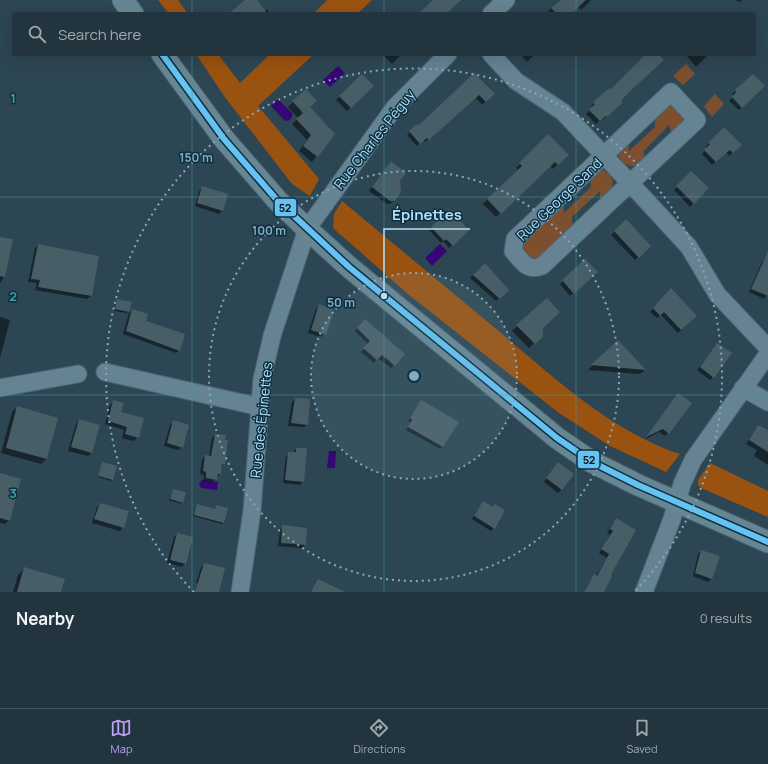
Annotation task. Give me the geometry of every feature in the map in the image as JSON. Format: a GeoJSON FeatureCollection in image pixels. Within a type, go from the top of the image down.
{"type":"FeatureCollection","features":[{"type":"Feature","properties":{"kind":"main road"},"geometry":{"type":"LineString","coordinates":[[123,0],[132,12]]}},
{"type":"Feature","properties":{"kind":"main road"},"geometry":{"type":"LineString","coordinates":[[163,56],[224,139],[277,200],[341,260],[557,438],[592,462],[677,502],[768,542]]}},
{"type":"Feature","properties":{"kind":"street"},"geometry":{"type":"LineString","coordinates":[[493,12],[506,0]]}},
{"type":"Feature","properties":{"kind":"street","name":"Rue Charles Péguy"},"geometry":{"type":"LineString","coordinates":[[307,229],[395,107],[446,56]]}},
{"type":"Feature","properties":{"kind":"street","name":"Rue George Sand"},"geometry":{"type":"LineString","coordinates":[[493,56],[516,81],[563,112],[630,182],[689,246],[717,294],[768,348]]}},
{"type":"Feature","properties":{"kind":"street","name":"Rue George Sand"},"geometry":{"type":"LineString","coordinates":[[671,92],[697,120],[542,266],[536,269],[528,268],[513,251],[515,239],[604,155],[671,92]]}},
{"type":"Feature","properties":{"kind":"street","name":"Rue des Épinettes"},"geometry":{"type":"LineString","coordinates":[[240,592],[252,511],[262,379],[272,336],[307,229]]}},
{"type":"Feature","properties":{"kind":"street"},"geometry":{"type":"LineString","coordinates":[[644,592],[672,519],[682,484],[693,460],[768,354]]}},
{"type":"Feature","properties":{"kind":"street"},"geometry":{"type":"LineString","coordinates":[[105,372],[260,407]]}},
{"type":"Feature","properties":{"kind":"street"},"geometry":{"type":"LineString","coordinates":[[0,388],[78,374]]}},
{"type":"Feature","properties":{"kind":"street"},"geometry":{"type":"LineString","coordinates":[[744,388],[768,402]]}},
{"type":"Feature","properties":{"kind":"shaded area"},"geometry":{"type":"Polygon","coordinates":[[[158,0],[178,0],[187,12],[167,12],[158,0]]]}},
{"type":"Feature","properties":{"kind":"shaded area"},"geometry":{"type":"Polygon","coordinates":[[[327,0],[372,0],[359,12],[315,12],[327,0]]]}},
{"type":"Feature","properties":{"kind":"shaded area"},"geometry":{"type":"Polygon","coordinates":[[[197,56],[220,56],[240,83],[268,56],[312,56],[258,106],[319,179],[310,196],[292,184],[224,96],[197,56]]]}},
{"type":"Feature","properties":{"kind":"shaded area"},"geometry":{"type":"Polygon","coordinates":[[[686,64],[695,74],[683,85],[673,76],[686,64]]]}},
{"type":"Feature","properties":{"kind":"shaded area"},"geometry":{"type":"Polygon","coordinates":[[[338,66],[345,73],[330,87],[323,80],[338,66]]]}},
{"type":"Feature","properties":{"kind":"shaded area"},"geometry":{"type":"Polygon","coordinates":[[[715,94],[724,104],[712,117],[704,106],[715,94]]]}},
{"type":"Feature","properties":{"kind":"shaded area"},"geometry":{"type":"Polygon","coordinates":[[[278,99],[293,114],[290,120],[285,121],[271,106],[278,99]]]}},
{"type":"Feature","properties":{"kind":"shaded area"},"geometry":{"type":"Polygon","coordinates":[[[667,104],[672,105],[684,118],[684,124],[673,140],[669,125],[644,151],[644,162],[633,166],[624,163],[619,156],[619,150],[628,136],[629,151],[655,127],[655,110],[667,104]]]}},
{"type":"Feature","properties":{"kind":"shaded area"},"geometry":{"type":"Polygon","coordinates":[[[597,170],[603,170],[612,178],[613,182],[611,190],[608,194],[600,202],[600,191],[572,217],[573,232],[538,259],[528,257],[521,245],[563,202],[564,213],[591,187],[590,173],[597,170]]]}},
{"type":"Feature","properties":{"kind":"shaded area"},"geometry":{"type":"Polygon","coordinates":[[[342,201],[542,368],[585,402],[631,432],[680,454],[666,472],[610,446],[559,413],[409,295],[333,228],[334,214],[342,201]]]}},
{"type":"Feature","properties":{"kind":"shaded area"},"geometry":{"type":"Polygon","coordinates":[[[440,244],[447,251],[432,266],[425,258],[440,244]]]}},
{"type":"Feature","properties":{"kind":"shaded area"},"geometry":{"type":"Polygon","coordinates":[[[329,451],[336,451],[335,468],[327,468],[329,451]]]}},
{"type":"Feature","properties":{"kind":"shaded area"},"geometry":{"type":"Polygon","coordinates":[[[710,463],[768,491],[768,517],[701,488],[698,485],[698,480],[710,463]]]}},
{"type":"Feature","properties":{"kind":"shaded area"},"geometry":{"type":"Polygon","coordinates":[[[202,480],[218,482],[217,490],[201,488],[199,484],[202,480]]]}},
{"type":"Feature","properties":{"kind":"building"},"geometry":{"type":"Polygon","coordinates":[[[245,0],[257,0],[266,12],[230,12],[245,0]]]}},
{"type":"Feature","properties":{"kind":"building"},"geometry":{"type":"Polygon","coordinates":[[[433,0],[461,0],[448,12],[420,12],[433,0]]]}},
{"type":"Feature","properties":{"kind":"building"},"geometry":{"type":"Polygon","coordinates":[[[560,0],[586,0],[573,12],[555,12],[551,8],[560,0]]]}},
{"type":"Feature","properties":{"kind":"building"},"geometry":{"type":"Polygon","coordinates":[[[644,56],[661,56],[664,60],[628,93],[621,101],[623,102],[607,117],[606,116],[600,121],[589,110],[595,104],[593,102],[609,88],[610,90],[644,56]]]}},
{"type":"Feature","properties":{"kind":"building"},"geometry":{"type":"Polygon","coordinates":[[[474,73],[495,94],[486,102],[479,95],[429,140],[427,138],[420,144],[409,131],[417,124],[418,126],[474,73]]]}},
{"type":"Feature","properties":{"kind":"building"},"geometry":{"type":"Polygon","coordinates":[[[362,74],[374,86],[351,108],[339,96],[362,74]]]}},
{"type":"Feature","properties":{"kind":"building"},"geometry":{"type":"Polygon","coordinates":[[[753,74],[765,86],[742,108],[732,97],[736,92],[735,90],[753,74]]]}},
{"type":"Feature","properties":{"kind":"building"},"geometry":{"type":"Polygon","coordinates":[[[306,89],[317,101],[310,107],[335,134],[318,157],[303,146],[311,135],[296,119],[303,113],[292,101],[306,89]]]}},
{"type":"Feature","properties":{"kind":"building"},"geometry":{"type":"Polygon","coordinates":[[[724,127],[742,145],[733,153],[730,150],[716,162],[704,150],[710,144],[708,143],[724,127]]]}},
{"type":"Feature","properties":{"kind":"building"},"geometry":{"type":"Polygon","coordinates":[[[548,134],[569,155],[558,165],[555,162],[501,214],[487,199],[522,166],[519,163],[548,134]]]}},
{"type":"Feature","properties":{"kind":"building"},"geometry":{"type":"Polygon","coordinates":[[[391,161],[406,173],[400,181],[401,192],[395,201],[390,201],[372,187],[391,161]]]}},
{"type":"Feature","properties":{"kind":"building"},"geometry":{"type":"Polygon","coordinates":[[[691,171],[709,188],[694,204],[676,186],[691,171]]]}},
{"type":"Feature","properties":{"kind":"building"},"geometry":{"type":"Polygon","coordinates":[[[202,186],[228,194],[223,211],[197,203],[202,186]]]}},
{"type":"Feature","properties":{"kind":"building"},"geometry":{"type":"Polygon","coordinates":[[[449,209],[469,230],[453,246],[446,239],[444,241],[431,227],[449,209]]]}},
{"type":"Feature","properties":{"kind":"building"},"geometry":{"type":"Polygon","coordinates":[[[626,219],[651,246],[639,258],[614,231],[626,219]]]}},
{"type":"Feature","properties":{"kind":"building"},"geometry":{"type":"Polygon","coordinates":[[[0,237],[13,239],[5,277],[0,276],[0,237]]]}},
{"type":"Feature","properties":{"kind":"building"},"geometry":{"type":"Polygon","coordinates":[[[38,244],[99,256],[92,296],[38,287],[40,280],[31,279],[38,244]]]}},
{"type":"Feature","properties":{"kind":"building"},"geometry":{"type":"Polygon","coordinates":[[[768,251],[768,296],[751,289],[768,251]]]}},
{"type":"Feature","properties":{"kind":"building"},"geometry":{"type":"Polygon","coordinates":[[[585,259],[598,272],[574,294],[562,280],[585,259]]]}},
{"type":"Feature","properties":{"kind":"building"},"geometry":{"type":"Polygon","coordinates":[[[485,263],[509,290],[500,299],[473,275],[485,263]]]}},
{"type":"Feature","properties":{"kind":"building"},"geometry":{"type":"Polygon","coordinates":[[[671,288],[697,316],[681,330],[664,312],[660,316],[653,308],[671,288]]]}},
{"type":"Feature","properties":{"kind":"building"},"geometry":{"type":"Polygon","coordinates":[[[547,298],[560,312],[543,328],[543,337],[535,344],[516,325],[547,298]]]}},
{"type":"Feature","properties":{"kind":"building"},"geometry":{"type":"Polygon","coordinates":[[[117,299],[132,302],[129,312],[115,309],[117,299]]]}},
{"type":"Feature","properties":{"kind":"building"},"geometry":{"type":"Polygon","coordinates":[[[319,304],[334,310],[326,335],[311,330],[319,304]]]}},
{"type":"Feature","properties":{"kind":"building"},"geometry":{"type":"Polygon","coordinates":[[[132,309],[148,314],[146,321],[185,334],[180,351],[126,331],[132,309]]]}},
{"type":"Feature","properties":{"kind":"building"},"geometry":{"type":"Polygon","coordinates":[[[365,319],[405,354],[395,366],[382,355],[377,360],[363,348],[370,341],[357,328],[365,319]]]}},
{"type":"Feature","properties":{"kind":"building"},"geometry":{"type":"Polygon","coordinates":[[[618,340],[646,370],[591,365],[618,340]]]}},
{"type":"Feature","properties":{"kind":"building"},"geometry":{"type":"Polygon","coordinates":[[[717,343],[732,353],[714,378],[700,367],[717,343]]]}},
{"type":"Feature","properties":{"kind":"building"},"geometry":{"type":"Polygon","coordinates":[[[678,393],[692,403],[669,434],[663,429],[646,437],[678,393]]]}},
{"type":"Feature","properties":{"kind":"building"},"geometry":{"type":"Polygon","coordinates":[[[295,398],[310,399],[308,425],[291,423],[295,398]]]}},
{"type":"Feature","properties":{"kind":"building"},"geometry":{"type":"Polygon","coordinates":[[[113,400],[124,403],[121,412],[144,418],[139,438],[125,434],[127,427],[108,421],[113,400]]]}},
{"type":"Feature","properties":{"kind":"building"},"geometry":{"type":"Polygon","coordinates":[[[421,400],[459,422],[443,447],[408,427],[412,420],[410,418],[421,400]]]}},
{"type":"Feature","properties":{"kind":"building"},"geometry":{"type":"Polygon","coordinates":[[[17,406],[58,418],[47,459],[6,448],[17,406]]]}},
{"type":"Feature","properties":{"kind":"building"},"geometry":{"type":"Polygon","coordinates":[[[79,419],[100,425],[92,453],[71,447],[79,419]]]}},
{"type":"Feature","properties":{"kind":"building"},"geometry":{"type":"Polygon","coordinates":[[[173,420],[189,425],[183,448],[167,443],[173,420]]]}},
{"type":"Feature","properties":{"kind":"building"},"geometry":{"type":"Polygon","coordinates":[[[758,425],[768,430],[768,452],[749,440],[758,425]]]}},
{"type":"Feature","properties":{"kind":"building"},"geometry":{"type":"Polygon","coordinates":[[[215,434],[226,435],[225,440],[228,440],[225,464],[222,464],[221,474],[218,474],[217,480],[206,478],[206,472],[203,471],[205,455],[211,456],[215,434]]]}},
{"type":"Feature","properties":{"kind":"building"},"geometry":{"type":"Polygon","coordinates":[[[296,448],[307,448],[304,482],[285,480],[288,452],[296,452],[296,448]]]}},
{"type":"Feature","properties":{"kind":"building"},"geometry":{"type":"Polygon","coordinates":[[[102,462],[117,466],[113,480],[98,476],[102,462]]]}},
{"type":"Feature","properties":{"kind":"building"},"geometry":{"type":"Polygon","coordinates":[[[558,462],[574,474],[562,490],[546,478],[558,462]]]}},
{"type":"Feature","properties":{"kind":"building"},"geometry":{"type":"Polygon","coordinates":[[[0,473],[21,479],[10,521],[0,518],[0,473]]]}},
{"type":"Feature","properties":{"kind":"building"},"geometry":{"type":"Polygon","coordinates":[[[173,489],[186,492],[183,503],[170,499],[173,489]]]}},
{"type":"Feature","properties":{"kind":"building"},"geometry":{"type":"Polygon","coordinates":[[[483,501],[493,507],[495,504],[505,510],[495,529],[474,516],[483,501]]]}},
{"type":"Feature","properties":{"kind":"building"},"geometry":{"type":"Polygon","coordinates":[[[100,503],[129,511],[124,528],[94,519],[100,503]]]}},
{"type":"Feature","properties":{"kind":"building"},"geometry":{"type":"Polygon","coordinates":[[[197,504],[215,509],[216,505],[228,508],[224,523],[194,515],[197,504]]]}},
{"type":"Feature","properties":{"kind":"building"},"geometry":{"type":"Polygon","coordinates":[[[616,518],[636,530],[611,575],[612,576],[604,592],[584,592],[594,574],[597,576],[609,554],[601,549],[613,531],[610,529],[616,518]]]}},
{"type":"Feature","properties":{"kind":"building"},"geometry":{"type":"Polygon","coordinates":[[[282,525],[307,528],[306,545],[281,543],[282,525]]]}},
{"type":"Feature","properties":{"kind":"building"},"geometry":{"type":"Polygon","coordinates":[[[177,533],[193,537],[186,564],[170,560],[177,533]]]}},
{"type":"Feature","properties":{"kind":"building"},"geometry":{"type":"Polygon","coordinates":[[[701,550],[720,556],[712,579],[695,573],[701,550]]]}},
{"type":"Feature","properties":{"kind":"building"},"geometry":{"type":"Polygon","coordinates":[[[204,563],[225,568],[219,592],[195,592],[204,563]]]}},
{"type":"Feature","properties":{"kind":"building"},"geometry":{"type":"Polygon","coordinates":[[[24,567],[65,579],[61,592],[17,592],[24,567]]]}},
{"type":"Feature","properties":{"kind":"building"},"geometry":{"type":"Polygon","coordinates":[[[318,579],[345,592],[311,592],[318,579]]]}},
{"type":"Feature","properties":{"kind":"transit line","name":"52"},"geometry":{"type":"LineString","coordinates":[[163,56],[224,139],[277,200],[349,267],[557,438],[592,462],[638,485],[768,542]]}},
{"type":"Feature","properties":{"kind":"place","name":"Épinettes"},"geometry":{"type":"Point","coordinates":[384,296]}}]}
